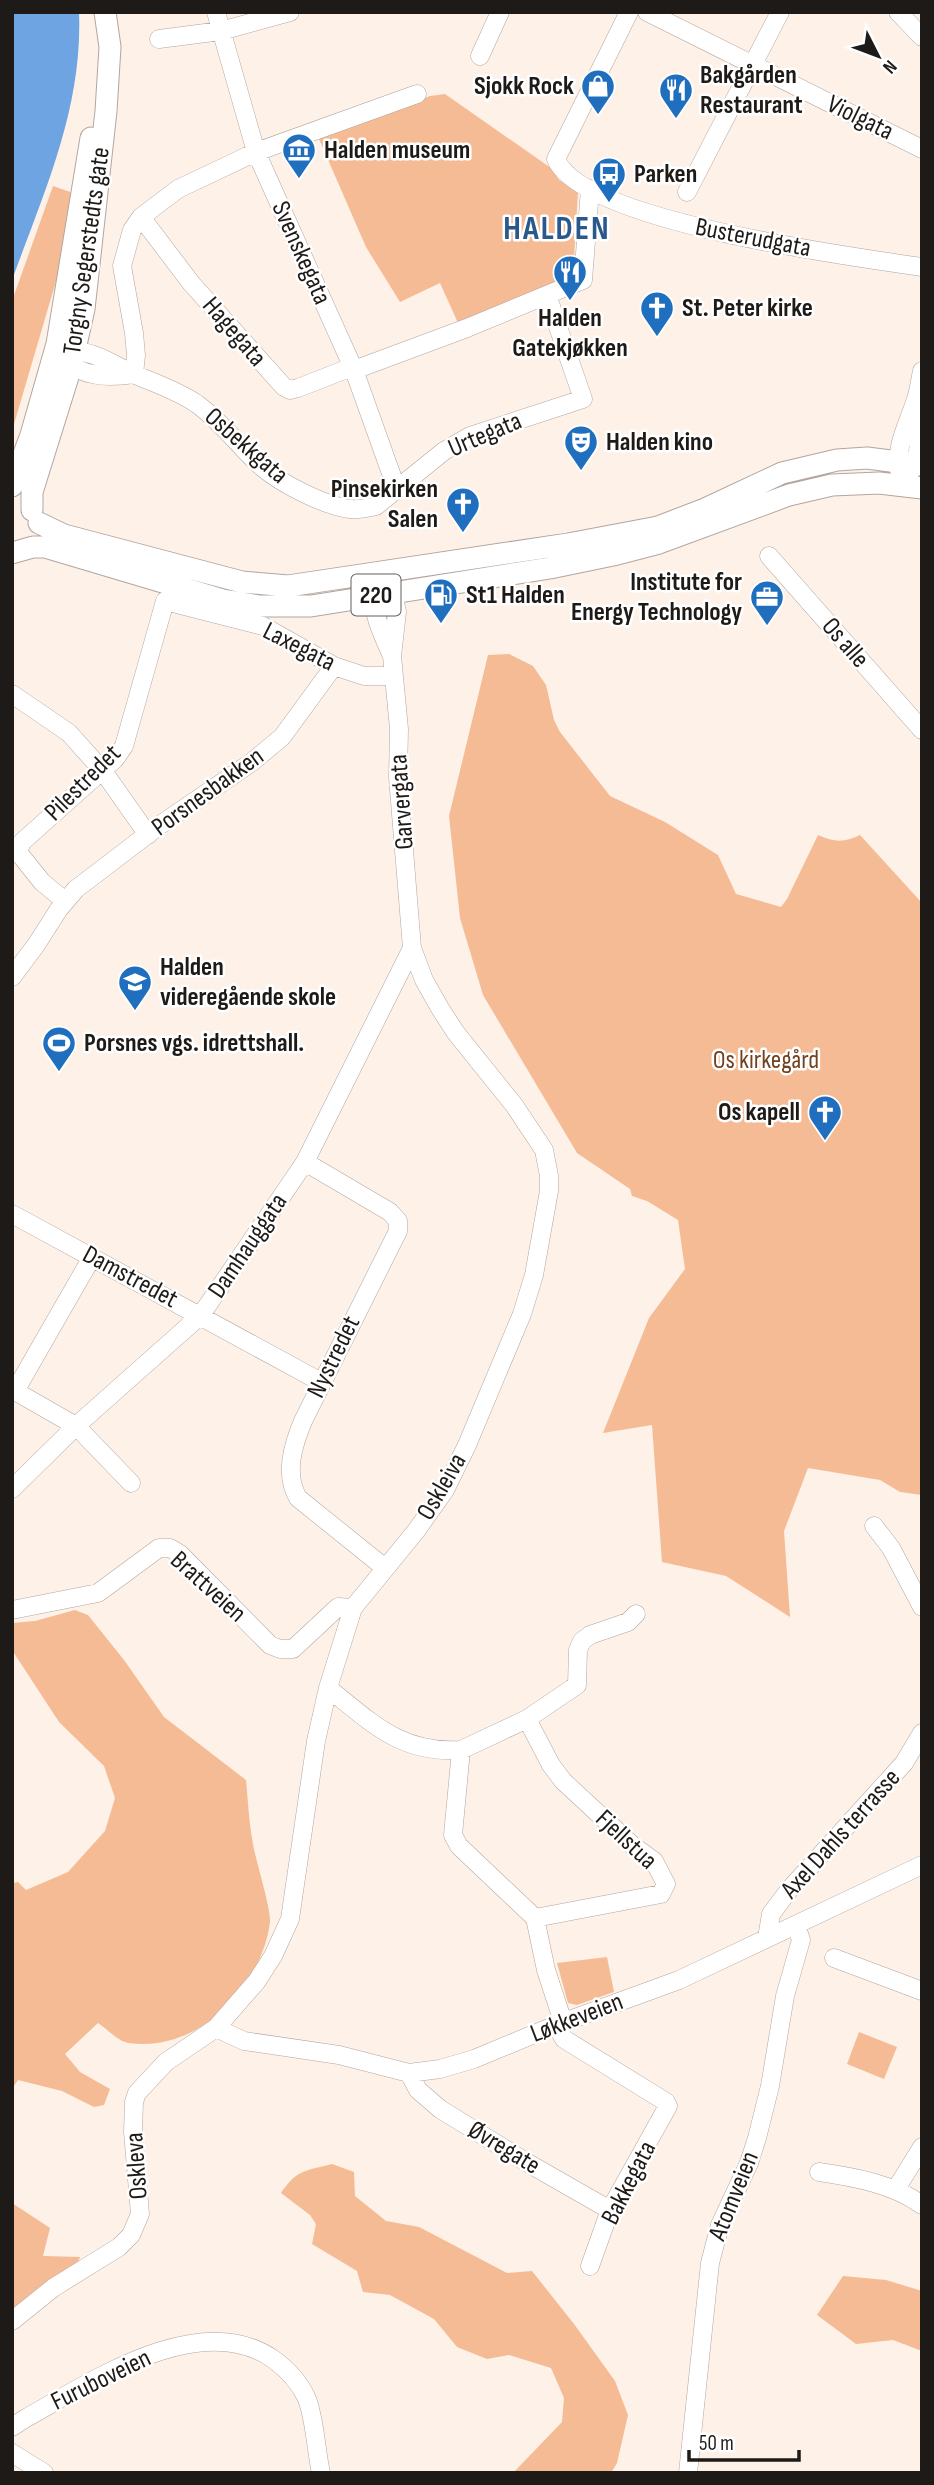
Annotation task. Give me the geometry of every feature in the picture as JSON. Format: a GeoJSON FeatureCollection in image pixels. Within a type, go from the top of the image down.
{"type":"FeatureCollection","features":[{"type":"Feature","properties":{"kind":"main road","name":"Torgny Segerstedts gate"},"geometry":{"type":"LineString","coordinates":[[28,512],[67,357],[105,20]]}},
{"type":"Feature","properties":{"kind":"main road","name":"Torgny Segerstedts gate"},"geometry":{"type":"LineString","coordinates":[[12,486],[31,435],[67,357]]}},
{"type":"Feature","properties":{"kind":"main road","name":"220"},"geometry":{"type":"LineString","coordinates":[[28,512],[64,535],[254,584],[288,586],[568,544],[658,527],[680,520],[782,473],[837,460],[867,458],[912,463]]}},
{"type":"Feature","properties":{"kind":"main road","name":"220"},"geometry":{"type":"LineString","coordinates":[[17,555],[33,547],[45,547],[223,600],[260,606],[311,606],[550,568],[613,555],[659,543],[804,491],[847,483],[912,487]]}},
{"type":"Feature","properties":{"kind":"main road","name":"220"},"geometry":{"type":"LineString","coordinates":[[17,555],[37,538],[28,512]]}},
{"type":"Feature","properties":{"kind":"street","name":"Svenskegata"},"geometry":{"type":"LineString","coordinates":[[216,12],[256,152],[353,368],[397,490]]}},
{"type":"Feature","properties":{"kind":"street"},"geometry":{"type":"LineString","coordinates":[[159,39],[221,32],[290,12]]}},
{"type":"Feature","properties":{"kind":"street"},"geometry":{"type":"LineString","coordinates":[[480,56],[500,12]]}},
{"type":"Feature","properties":{"kind":"street","name":"Busterudgata"},"geometry":{"type":"LineString","coordinates":[[629,12],[556,159],[561,170],[590,189],[675,222],[772,243],[922,267]]}},
{"type":"Feature","properties":{"kind":"street","name":"Violgata"},"geometry":{"type":"LineString","coordinates":[[647,12],[922,149]]}},
{"type":"Feature","properties":{"kind":"street"},"geometry":{"type":"LineString","coordinates":[[687,192],[780,12]]}},
{"type":"Feature","properties":{"kind":"street"},"geometry":{"type":"LineString","coordinates":[[898,12],[922,37]]}},
{"type":"Feature","properties":{"kind":"street"},"geometry":{"type":"LineString","coordinates":[[134,374],[134,333],[122,266],[132,230],[142,217],[178,189],[256,152],[417,94]]}},
{"type":"Feature","properties":{"kind":"street"},"geometry":{"type":"LineString","coordinates":[[353,368],[583,280],[590,189]]}},
{"type":"Feature","properties":{"kind":"street","name":"Hagegata"},"geometry":{"type":"LineString","coordinates":[[142,217],[191,283],[284,387],[290,390],[298,388],[353,368]]}},
{"type":"Feature","properties":{"kind":"street","name":"Urtegata"},"geometry":{"type":"LineString","coordinates":[[397,490],[444,451],[470,436],[583,399],[547,295]]}},
{"type":"Feature","properties":{"kind":"street","name":"Osbekkgata"},"geometry":{"type":"LineString","coordinates":[[67,357],[88,374],[116,377],[134,374],[176,390],[200,407],[264,469],[299,490],[328,503],[348,509],[364,509],[376,506],[397,490]]}},
{"type":"Feature","properties":{"kind":"street"},"geometry":{"type":"LineString","coordinates":[[912,487],[912,463],[920,435],[916,398],[922,371]]}},
{"type":"Feature","properties":{"kind":"street","name":"Os alle"},"geometry":{"type":"LineString","coordinates":[[769,556],[922,730]]}},
{"type":"Feature","properties":{"kind":"street"},"geometry":{"type":"LineString","coordinates":[[381,573],[383,594]]}},
{"type":"Feature","properties":{"kind":"street","name":"Garvergata"},"geometry":{"type":"LineString","coordinates":[[383,594],[375,614],[392,656],[399,729],[398,777],[412,948]]}},
{"type":"Feature","properties":{"kind":"street","name":"Laxegata"},"geometry":{"type":"LineString","coordinates":[[165,601],[263,626],[334,666],[363,676],[394,676]]}},
{"type":"Feature","properties":{"kind":"street","name":"Pilestredet"},"geometry":{"type":"LineString","coordinates":[[62,905],[18,852],[22,842],[103,771],[124,746],[165,601]]}},
{"type":"Feature","properties":{"kind":"street","name":"Porsnesbakken"},"geometry":{"type":"LineString","coordinates":[[12,977],[76,889],[252,762],[282,737],[334,666]]}},
{"type":"Feature","properties":{"kind":"street"},"geometry":{"type":"LineString","coordinates":[[12,694],[69,733],[103,771],[148,835]]}},
{"type":"Feature","properties":{"kind":"street","name":"Damhauggata"},"geometry":{"type":"LineString","coordinates":[[12,1489],[76,1426],[201,1315],[305,1162],[412,948]]}},
{"type":"Feature","properties":{"kind":"street","name":"Oskleiva"},"geometry":{"type":"LineString","coordinates":[[216,2028],[257,1980],[273,1956],[290,1919],[307,1795],[328,1688],[353,1608],[416,1531],[445,1490],[467,1445],[522,1314],[539,1248],[549,1184],[547,1161],[538,1139],[441,1010],[424,980],[412,948]]}},
{"type":"Feature","properties":{"kind":"street","name":"Nystredet"},"geometry":{"type":"LineString","coordinates":[[305,1162],[396,1216],[398,1221],[398,1231],[321,1382],[295,1441],[291,1466],[292,1489],[298,1498],[384,1568]]}},
{"type":"Feature","properties":{"kind":"street","name":"Damstredet"},"geometry":{"type":"LineString","coordinates":[[12,1214],[321,1382]]}},
{"type":"Feature","properties":{"kind":"street"},"geometry":{"type":"LineString","coordinates":[[92,1257],[18,1386],[20,1394],[76,1426],[131,1483]]}},
{"type":"Feature","properties":{"kind":"street"},"geometry":{"type":"LineString","coordinates":[[874,1526],[891,1548],[922,1608]]}},
{"type":"Feature","properties":{"kind":"street","name":"Brattveien"},"geometry":{"type":"LineString","coordinates":[[12,1610],[98,1593],[159,1548],[170,1548],[180,1554],[263,1639],[280,1649],[293,1649],[338,1607],[353,1608]]}},
{"type":"Feature","properties":{"kind":"street"},"geometry":{"type":"LineString","coordinates":[[328,1688],[396,1739],[417,1748],[439,1752],[461,1750],[527,1719],[578,1685],[578,1650],[582,1641],[590,1635],[628,1622],[636,1614]]}},
{"type":"Feature","properties":{"kind":"street","name":"Fjellstua"},"geometry":{"type":"LineString","coordinates":[[527,1719],[551,1765],[563,1781],[623,1837],[654,1861],[666,1884],[661,1894],[535,1918]]}},
{"type":"Feature","properties":{"kind":"street","name":"Axel Dahls terrasse"},"geometry":{"type":"LineString","coordinates":[[767,1938],[771,1914],[789,1890],[904,1763],[922,1733]]}},
{"type":"Feature","properties":{"kind":"street"},"geometry":{"type":"LineString","coordinates":[[461,1750],[453,1835],[459,1846],[535,1918],[559,2024]]}},
{"type":"Feature","properties":{"kind":"street","name":"Løkkeveien"},"geometry":{"type":"LineString","coordinates":[[216,2028],[244,2041],[339,2055],[409,2073],[440,2069],[474,2059],[679,1980],[922,1865]]}},
{"type":"Feature","properties":{"kind":"street","name":"Atomveien"},"geometry":{"type":"LineString","coordinates":[[688,2473],[710,2263],[720,2225],[749,2163],[757,2138],[770,2086],[785,1996],[801,1940],[796,1925]]}},
{"type":"Feature","properties":{"kind":"street"},"geometry":{"type":"LineString","coordinates":[[834,1958],[922,1991]]}},
{"type":"Feature","properties":{"kind":"street","name":"Bakkegata"},"geometry":{"type":"LineString","coordinates":[[559,2024],[564,2039],[666,2102],[668,2106],[610,2210],[590,2266]]}},
{"type":"Feature","properties":{"kind":"street","name":"Oskleva"},"geometry":{"type":"LineString","coordinates":[[12,2321],[52,2288],[126,2242],[136,2229],[141,2207],[133,2132],[137,2093],[166,2062],[216,2028]]}},
{"type":"Feature","properties":{"kind":"street","name":"Øvregate"},"geometry":{"type":"LineString","coordinates":[[409,2073],[418,2090],[440,2109],[610,2210]]}},
{"type":"Feature","properties":{"kind":"street"},"geometry":{"type":"LineString","coordinates":[[896,2189],[922,2147]]}},
{"type":"Feature","properties":{"kind":"street"},"geometry":{"type":"LineString","coordinates":[[819,2172],[849,2176],[896,2189],[922,2205]]}},
{"type":"Feature","properties":{"kind":"street","name":"Furuboveien"},"geometry":{"type":"LineString","coordinates":[[12,2427],[145,2355],[170,2348],[233,2342],[265,2354],[281,2364],[296,2380],[307,2400],[321,2473]]}},
{"type":"Feature","properties":{"kind":"street"},"geometry":{"type":"LineString","coordinates":[[12,2453],[44,2473]]}},
{"type":"Feature","properties":{"kind":"green space"},"geometry":{"type":"Polygon","coordinates":[[[445,94],[551,168],[559,180],[578,192],[573,276],[458,323],[440,283],[400,302],[366,247],[319,139],[430,96],[445,94]]]}},
{"type":"Feature","properties":{"kind":"green space"},"geometry":{"type":"Polygon","coordinates":[[[53,186],[73,193],[69,237],[12,431],[12,301],[53,186]]]}},
{"type":"Feature","properties":{"kind":"green space","name":"Os kirkegård"},"geometry":{"type":"Polygon","coordinates":[[[509,654],[533,666],[546,685],[554,720],[560,732],[610,796],[665,822],[718,855],[736,894],[781,907],[818,835],[839,841],[860,835],[922,903],[922,1495],[900,1492],[880,1480],[808,1468],[784,1531],[790,1617],[726,1576],[662,1562],[652,1425],[603,1433],[649,1318],[685,1269],[678,1220],[647,1201],[632,1196],[630,1189],[577,1153],[483,995],[460,918],[449,816],[488,655],[509,654]]]}},
{"type":"Feature","properties":{"kind":"green space"},"geometry":{"type":"Polygon","coordinates":[[[75,1610],[88,1615],[164,1717],[246,1780],[252,1836],[270,1922],[254,1970],[222,2011],[202,2026],[179,2037],[155,2043],[129,2043],[117,2038],[98,2023],[65,2054],[80,2072],[110,2089],[104,2105],[94,2107],[62,2091],[18,2080],[12,2089],[12,1883],[18,1882],[26,1890],[68,1872],[105,1831],[115,1798],[104,1766],[59,1722],[12,1650],[12,1623],[35,1621],[75,1610]]]}},
{"type":"Feature","properties":{"kind":"green space"},"geometry":{"type":"Polygon","coordinates":[[[607,1957],[614,1992],[577,2005],[568,2003],[557,1963],[607,1957]]]}},
{"type":"Feature","properties":{"kind":"green space"},"geometry":{"type":"Polygon","coordinates":[[[859,2032],[897,2047],[884,2079],[847,2064],[859,2032]]]}},
{"type":"Feature","properties":{"kind":"green space"},"geometry":{"type":"Polygon","coordinates":[[[332,2164],[354,2172],[355,2196],[386,2221],[419,2227],[507,2273],[532,2271],[615,2381],[628,2415],[617,2463],[611,2473],[513,2473],[562,2422],[564,2398],[551,2368],[509,2355],[487,2359],[457,2347],[434,2319],[390,2295],[363,2292],[357,2271],[312,2244],[316,2224],[310,2215],[281,2193],[297,2175],[332,2164]]]}},
{"type":"Feature","properties":{"kind":"green space"},"geometry":{"type":"Polygon","coordinates":[[[12,2203],[50,2228],[43,2256],[80,2257],[78,2262],[12,2309],[12,2203]]]}},
{"type":"Feature","properties":{"kind":"green space"},"geometry":{"type":"Polygon","coordinates":[[[843,2276],[886,2280],[922,2291],[922,2351],[893,2340],[856,2344],[817,2315],[843,2276]]]}},
{"type":"Feature","properties":{"kind":"water"},"geometry":{"type":"Polygon","coordinates":[[[12,12],[79,12],[79,47],[75,82],[59,149],[12,280],[12,12]]]}},
{"type":"Feature","properties":{"kind":"place","name":"Sjokk Rock"},"geometry":{"type":"Point","coordinates":[598,116]}},
{"type":"Feature","properties":{"kind":"place","name":"Bakgården Restaurant"},"geometry":{"type":"Point","coordinates":[676,120]}},
{"type":"Feature","properties":{"kind":"place","name":"Halden museum"},"geometry":{"type":"Point","coordinates":[299,180]}},
{"type":"Feature","properties":{"kind":"place","name":"Parken"},"geometry":{"type":"Point","coordinates":[609,204]}},
{"type":"Feature","properties":{"kind":"place","name":"Halden Gatekjøkken"},"geometry":{"type":"Point","coordinates":[570,302]}},
{"type":"Feature","properties":{"kind":"place","name":"St. Peter kirke"},"geometry":{"type":"Point","coordinates":[657,338]}},
{"type":"Feature","properties":{"kind":"place","name":"Halden kino"},"geometry":{"type":"Point","coordinates":[581,472]}},
{"type":"Feature","properties":{"kind":"place","name":"Pinsekirken Salen"},"geometry":{"type":"Point","coordinates":[463,534]}},
{"type":"Feature","properties":{"kind":"place","name":"St1 Halden"},"geometry":{"type":"Point","coordinates":[441,625]}},
{"type":"Feature","properties":{"kind":"place","name":"Institute for Energy Technology"},"geometry":{"type":"Point","coordinates":[767,627]}},
{"type":"Feature","properties":{"kind":"place","name":"Halden videregående skole"},"geometry":{"type":"Point","coordinates":[135,1012]}},
{"type":"Feature","properties":{"kind":"place","name":"Porsnes vgs. idrettshall."},"geometry":{"type":"Point","coordinates":[59,1073]}},
{"type":"Feature","properties":{"kind":"place","name":"Os kapell"},"geometry":{"type":"Point","coordinates":[825,1142]}},
{"type":"Feature","properties":{"kind":"district","name":"HALDEN"},"geometry":{"type":"Point","coordinates":[557,229]}}]}
